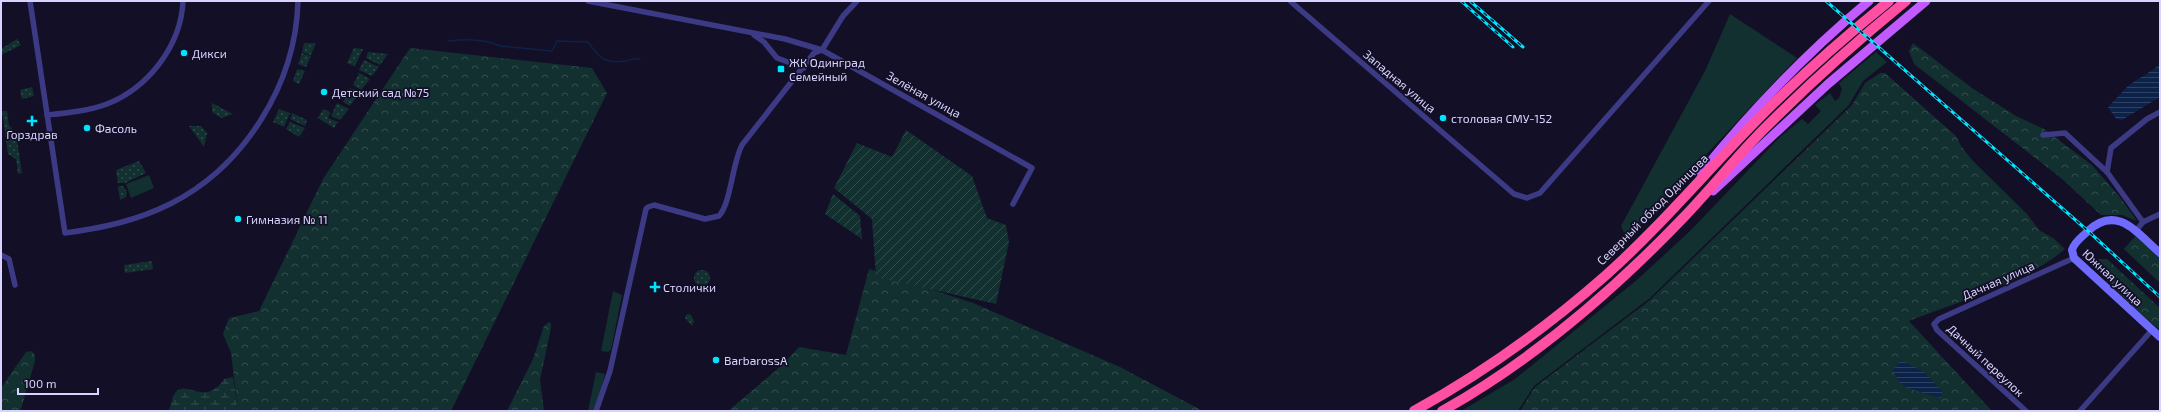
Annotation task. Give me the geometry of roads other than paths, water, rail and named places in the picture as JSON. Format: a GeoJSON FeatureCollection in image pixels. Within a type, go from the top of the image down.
{"type":"FeatureCollection","features":[{"type":"Feature","properties":{"kind":"highway","name":"Северный обход Одинцова"},"geometry":{"type":"LineString","coordinates":[[1414,411],[1482,371],[1560,314],[1634,248],[1755,122],[1813,66],[1889,1]]}},
{"type":"Feature","properties":{"kind":"highway","name":"Северный обход Одинцова"},"geometry":{"type":"LineString","coordinates":[[1442,411],[1522,359],[1568,325],[1614,285],[1684,217],[1763,130],[1821,74],[1906,1]]}},
{"type":"Feature","properties":{"kind":"main road"},"geometry":{"type":"LineString","coordinates":[[1673,208],[1735,131],[1805,57],[1869,1]]}},
{"type":"Feature","properties":{"kind":"main road"},"geometry":{"type":"LineString","coordinates":[[1684,217],[1828,84],[1926,1]]}},
{"type":"Feature","properties":{"kind":"street"},"geometry":{"type":"LineString","coordinates":[[30,1],[65,233],[112,226],[155,211],[182,198],[204,182],[234,155],[252,132],[270,104],[284,74],[296,27],[298,1]]}},
{"type":"Feature","properties":{"kind":"street"},"geometry":{"type":"LineString","coordinates":[[47,115],[86,110],[107,104],[128,93],[144,80],[153,72],[167,51],[180,21],[183,1]]}},
{"type":"Feature","properties":{"kind":"street"},"geometry":{"type":"LineString","coordinates":[[588,1],[795,42],[822,50]]}},
{"type":"Feature","properties":{"kind":"street"},"geometry":{"type":"LineString","coordinates":[[596,411],[610,371],[646,209],[648,206],[654,206],[705,219],[719,216],[725,207],[736,160],[742,145],[804,68],[814,53],[822,50],[844,16],[857,1]]}},
{"type":"Feature","properties":{"kind":"street","name":"Западная улица"},"geometry":{"type":"LineString","coordinates":[[1290,1],[1514,194],[1527,198],[1540,193],[1709,1]]}},
{"type":"Feature","properties":{"kind":"street"},"geometry":{"type":"LineString","coordinates":[[750,33],[764,42],[777,58],[804,68]]}},
{"type":"Feature","properties":{"kind":"street","name":"Зелёная улица"},"geometry":{"type":"LineString","coordinates":[[822,50],[1032,168],[1013,204]]}},
{"type":"Feature","properties":{"kind":"street"},"geometry":{"type":"LineString","coordinates":[[2107,172],[2111,148],[2147,119],[2160,112]]}},
{"type":"Feature","properties":{"kind":"street"},"geometry":{"type":"LineString","coordinates":[[2043,135],[2065,133],[2107,172],[2143,222]]}},
{"type":"Feature","properties":{"kind":"street"},"geometry":{"type":"LineString","coordinates":[[2160,214],[2143,222],[2135,232],[2160,253]]}},
{"type":"Feature","properties":{"kind":"street","name":"Южная улица"},"geometry":{"type":"LineString","coordinates":[[2135,232],[2119,220],[2111,219],[2097,222],[2072,247],[2072,253],[2074,258],[2160,337]]}},
{"type":"Feature","properties":{"kind":"street"},"geometry":{"type":"LineString","coordinates":[[1,255],[10,259],[15,285]]}},
{"type":"Feature","properties":{"kind":"street","name":"Дачная улица"},"geometry":{"type":"LineString","coordinates":[[1934,324],[1939,319],[2074,258]]}},
{"type":"Feature","properties":{"kind":"street","name":"Дачный переулок"},"geometry":{"type":"LineString","coordinates":[[1934,324],[1937,330],[2026,411]]}},
{"type":"Feature","properties":{"kind":"street"},"geometry":{"type":"LineString","coordinates":[[2080,411],[2152,330]]}},
{"type":"Feature","properties":{"kind":"water"},"geometry":{"type":"Polygon","coordinates":[[[2160,65],[2160,97],[2122,120],[2116,119],[2108,107],[2129,85],[2160,65]]]}},
{"type":"Feature","properties":{"kind":"water"},"geometry":{"type":"Polygon","coordinates":[[[1901,360],[1924,372],[1942,391],[1941,398],[1907,388],[1899,382],[1893,370],[1901,360]]]}},
{"type":"Feature","properties":{"kind":"waterway"},"geometry":{"type":"LineString","coordinates":[[448,41],[475,40],[500,46],[552,51],[557,41],[588,42],[599,56],[607,61],[618,62],[640,59]]}},
{"type":"Feature","properties":{"kind":"railway"},"geometry":{"type":"LineString","coordinates":[[1461,1],[1513,47]]}},
{"type":"Feature","properties":{"kind":"railway"},"geometry":{"type":"LineString","coordinates":[[1470,1],[1523,47]]}},
{"type":"Feature","properties":{"kind":"railway"},"geometry":{"type":"LineString","coordinates":[[1826,1],[2088,231],[2160,297]]}},
{"type":"Feature","properties":{"kind":"place","name":"Дикси"},"geometry":{"type":"Point","coordinates":[184,53]}},
{"type":"Feature","properties":{"kind":"place","name":"ЖК Одинград Семейный"},"geometry":{"type":"Point","coordinates":[781,69]}},
{"type":"Feature","properties":{"kind":"place","name":"Детский сад №75"},"geometry":{"type":"Point","coordinates":[324,92]}},
{"type":"Feature","properties":{"kind":"place","name":"столовая СМУ-152"},"geometry":{"type":"Point","coordinates":[1443,118]}},
{"type":"Feature","properties":{"kind":"place","name":"Горздрав"},"geometry":{"type":"Point","coordinates":[32,121]}},
{"type":"Feature","properties":{"kind":"place","name":"Фасоль"},"geometry":{"type":"Point","coordinates":[87,128]}},
{"type":"Feature","properties":{"kind":"place","name":"Гимназия № 11"},"geometry":{"type":"Point","coordinates":[238,219]}},
{"type":"Feature","properties":{"kind":"place","name":"Столички"},"geometry":{"type":"Point","coordinates":[655,287]}},
{"type":"Feature","properties":{"kind":"place","name":"BarbarossA"},"geometry":{"type":"Point","coordinates":[716,360]}}]}
